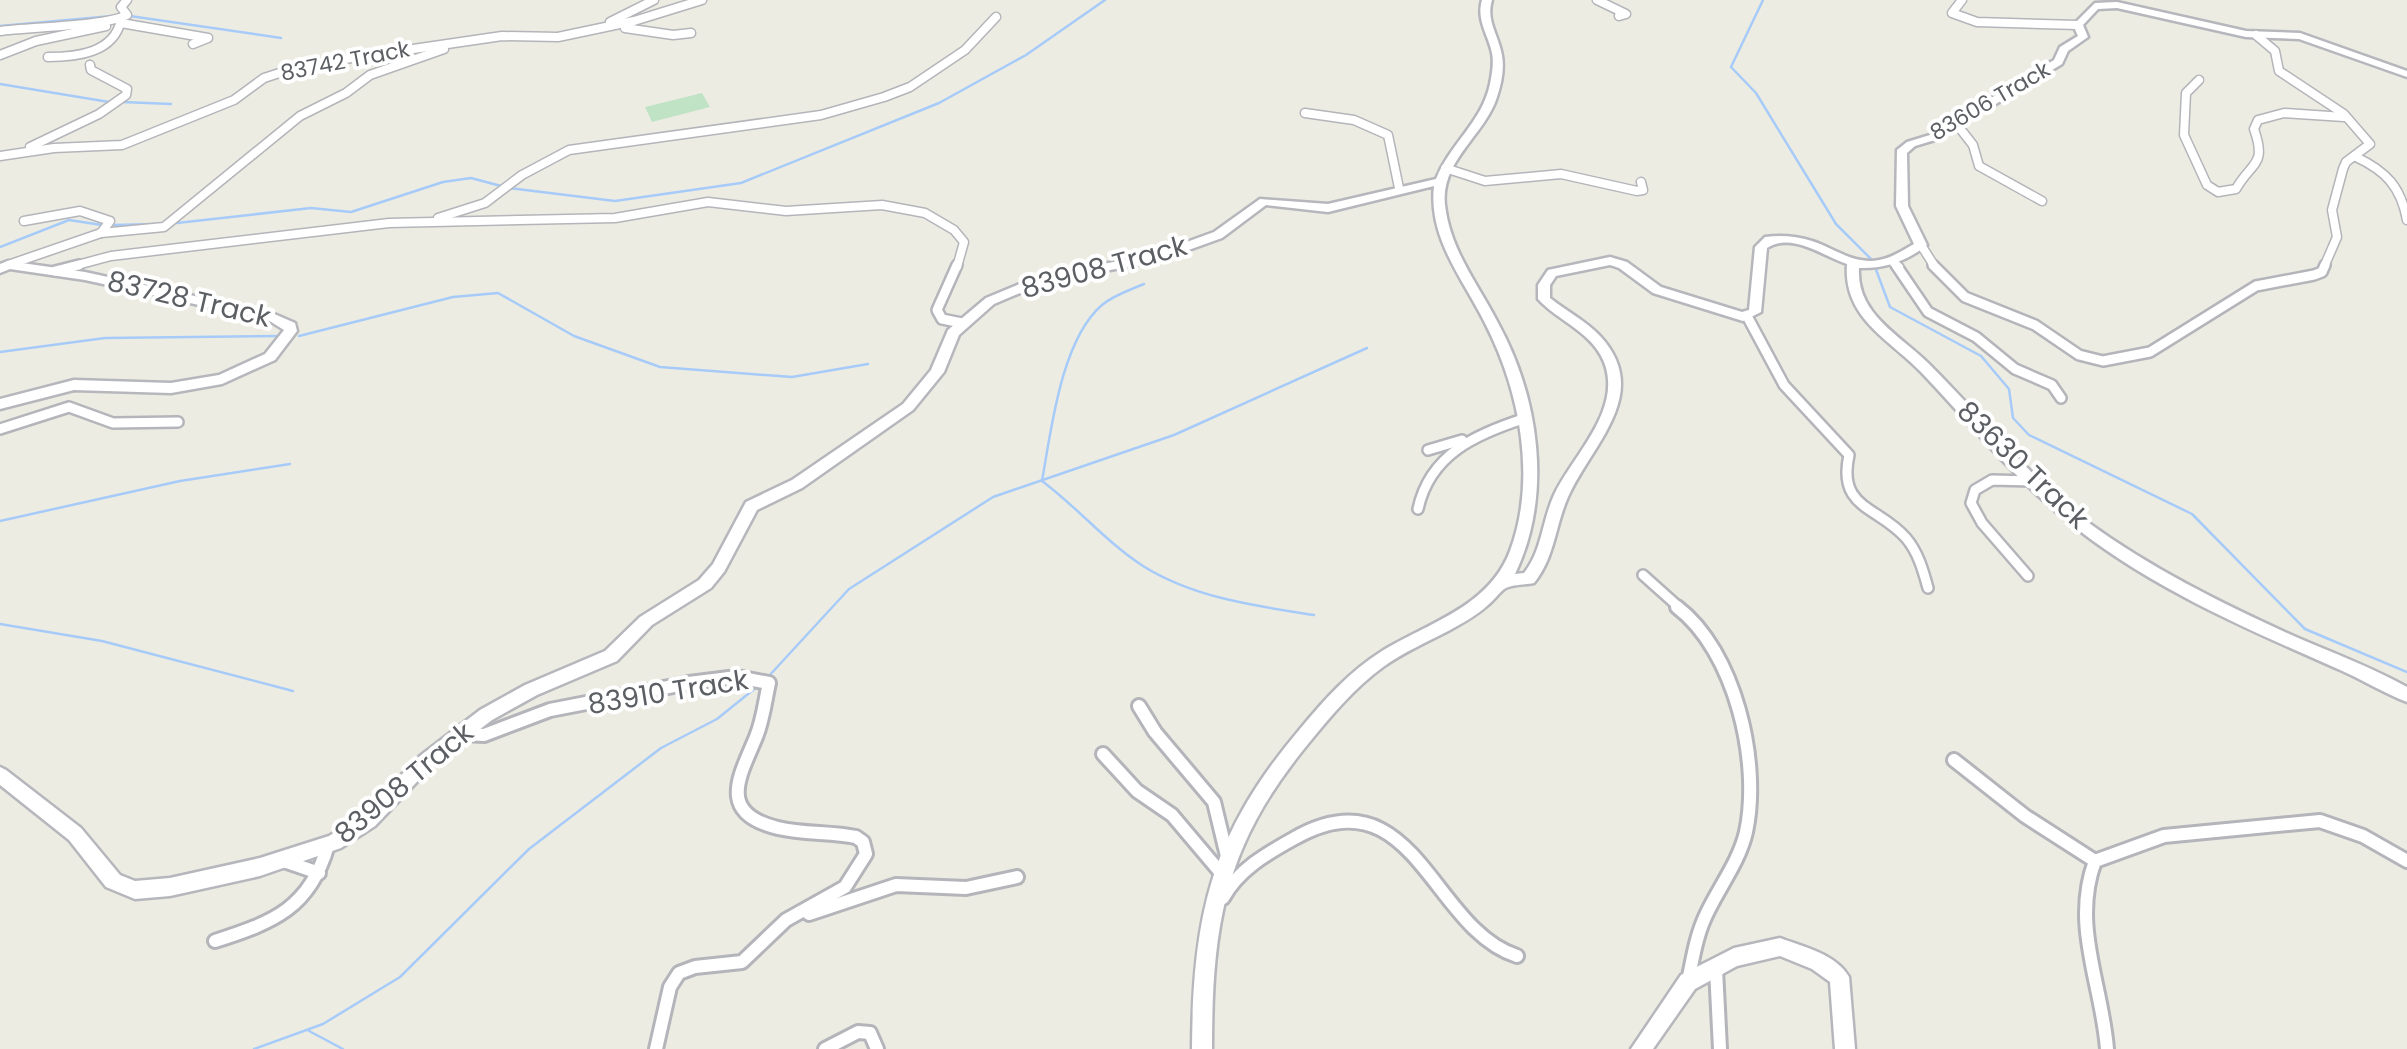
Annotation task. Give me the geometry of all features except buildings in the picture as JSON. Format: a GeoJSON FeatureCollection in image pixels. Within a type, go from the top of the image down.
{"type":"FeatureCollection","features":[{"type":"Feature","properties":{"kind":"street"},"geometry":{"type":"LineString","coordinates":[[48,57],[76,55],[110,42],[119,22],[127,15],[121,7],[127,0]]}},
{"type":"Feature","properties":{"kind":"street"},"geometry":{"type":"LineString","coordinates":[[591,31],[654,0]]}},
{"type":"Feature","properties":{"kind":"street","name":"83742 Track"},"geometry":{"type":"LineString","coordinates":[[0,156],[122,146],[223,104],[256,82],[289,69],[465,41],[508,36],[549,38],[591,31],[702,0]]}},
{"type":"Feature","properties":{"kind":"street"},"geometry":{"type":"LineString","coordinates":[[1202,1049],[1205,943],[1210,913],[1227,856],[1254,800],[1347,688],[1388,655],[1471,612],[1504,581],[1522,530],[1530,471],[1526,418],[1493,325],[1446,244],[1438,200],[1443,174],[1472,137],[1493,100],[1498,59],[1483,14],[1487,0]]}},
{"type":"Feature","properties":{"kind":"street"},"geometry":{"type":"LineString","coordinates":[[1596,0],[1626,14],[1619,16]]}},
{"type":"Feature","properties":{"kind":"street"},"geometry":{"type":"LineString","coordinates":[[1962,0],[1952,13],[1971,24],[2045,20],[2078,25],[2094,6],[2111,4],[2256,35],[2300,36],[2407,74]]}},
{"type":"Feature","properties":{"kind":"street"},"geometry":{"type":"LineString","coordinates":[[426,222],[486,203],[522,175],[569,150],[821,116],[884,97],[910,87],[966,50],[996,17]]}},
{"type":"Feature","properties":{"kind":"street"},"geometry":{"type":"LineString","coordinates":[[0,31],[76,22],[119,22],[208,38],[193,44]]}},
{"type":"Feature","properties":{"kind":"street"},"geometry":{"type":"LineString","coordinates":[[0,55],[42,39],[119,22]]}},
{"type":"Feature","properties":{"kind":"street","name":"83606 Track"},"geometry":{"type":"LineString","coordinates":[[1921,244],[1902,206],[1901,152],[1910,144],[1934,137],[2058,62],[2064,49],[2083,37],[2078,25]]}},
{"type":"Feature","properties":{"kind":"street"},"geometry":{"type":"LineString","coordinates":[[591,31],[630,28],[673,35],[692,33]]}},
{"type":"Feature","properties":{"kind":"street"},"geometry":{"type":"LineString","coordinates":[[1504,581],[1528,579],[1539,565],[1561,495],[1606,419],[1616,386],[1614,367],[1598,342],[1544,299],[1547,278],[1559,270],[1610,261],[1667,294],[1726,314],[1747,316],[1758,303],[1761,252],[1766,241],[1796,241],[1853,264],[1874,266],[1894,262],[1921,244],[1945,283],[1964,298],[2032,323],[2078,355],[2103,361],[2130,361],[2208,321],[2258,285],[2322,272],[2337,237],[2332,210],[2346,162],[2370,144],[2362,129],[2280,71],[2274,51],[2256,35]]}},
{"type":"Feature","properties":{"kind":"street"},"geometry":{"type":"LineString","coordinates":[[4,267],[102,234],[164,227],[300,116],[346,93],[370,74],[465,41]]}},
{"type":"Feature","properties":{"kind":"street"},"geometry":{"type":"LineString","coordinates":[[17,154],[99,114],[126,95],[127,90],[91,70],[90,65]]}},
{"type":"Feature","properties":{"kind":"street"},"geometry":{"type":"LineString","coordinates":[[2199,80],[2186,93],[2184,135],[2208,185],[2218,192],[2236,190],[2243,177],[2260,162],[2261,150],[2254,129],[2258,120],[2284,113],[2345,118]]}},
{"type":"Feature","properties":{"kind":"street"},"geometry":{"type":"LineString","coordinates":[[1305,112],[1386,132],[1391,141],[1389,165],[1398,188]]}},
{"type":"Feature","properties":{"kind":"street"},"geometry":{"type":"LineString","coordinates":[[1955,122],[1973,145],[1979,166],[2042,201]]}},
{"type":"Feature","properties":{"kind":"street"},"geometry":{"type":"LineString","coordinates":[[2356,157],[2390,176],[2404,196],[2407,220]]}},
{"type":"Feature","properties":{"kind":"street"},"geometry":{"type":"LineString","coordinates":[[1443,174],[1485,181],[1561,174],[1633,192],[1643,190],[1641,182]]}},
{"type":"Feature","properties":{"kind":"street","name":"83908 Track"},"geometry":{"type":"LineString","coordinates":[[0,775],[75,834],[113,881],[135,890],[170,887],[284,861],[328,845],[368,820],[426,761],[462,734],[516,697],[611,656],[646,621],[705,584],[719,568],[750,506],[797,484],[908,406],[937,372],[953,333],[990,302],[1043,278],[1154,258],[1218,235],[1264,200],[1326,208],[1443,174]]}},
{"type":"Feature","properties":{"kind":"street"},"geometry":{"type":"LineString","coordinates":[[54,271],[121,254],[426,222],[616,218],[714,202],[786,212],[861,206],[905,208],[941,221],[964,242],[951,286],[937,310],[942,319],[962,323]]}},
{"type":"Feature","properties":{"kind":"street"},"geometry":{"type":"LineString","coordinates":[[24,221],[80,211],[96,213],[110,221],[102,234]]}},
{"type":"Feature","properties":{"kind":"street"},"geometry":{"type":"LineString","coordinates":[[1894,262],[1928,312],[1976,337],[2014,370],[2047,382],[2061,398]]}},
{"type":"Feature","properties":{"kind":"street","name":"83630 Track"},"geometry":{"type":"LineString","coordinates":[[1853,264],[1859,301],[1875,324],[1920,362],[2032,482],[2074,519],[2135,560],[2288,640],[2407,695]]}},
{"type":"Feature","properties":{"kind":"street","name":"83728 Track"},"geometry":{"type":"LineString","coordinates":[[0,404],[74,385],[171,388],[222,379],[270,358],[291,331],[290,326],[272,317],[54,271],[4,267]]}},
{"type":"Feature","properties":{"kind":"street"},"geometry":{"type":"LineString","coordinates":[[1747,316],[1784,386],[1849,455],[1847,483],[1854,500],[1902,534],[1923,565],[1928,588]]}},
{"type":"Feature","properties":{"kind":"street"},"geometry":{"type":"LineString","coordinates":[[0,430],[70,407],[113,423],[178,422]]}},
{"type":"Feature","properties":{"kind":"street"},"geometry":{"type":"LineString","coordinates":[[1428,450],[1526,418]]}},
{"type":"Feature","properties":{"kind":"street"},"geometry":{"type":"LineString","coordinates":[[1418,509],[1421,486],[1468,438]]}},
{"type":"Feature","properties":{"kind":"street"},"geometry":{"type":"LineString","coordinates":[[2028,576],[1982,523],[1970,503],[1974,490],[1992,480],[2032,482]]}},
{"type":"Feature","properties":{"kind":"street"},"geometry":{"type":"LineString","coordinates":[[1641,1049],[1688,982],[1700,928],[1746,830],[1750,765],[1721,659],[1712,642],[1705,631],[1661,597],[1643,575]]}},
{"type":"Feature","properties":{"kind":"street","name":"83910 Track"},"geometry":{"type":"LineString","coordinates":[[462,734],[483,737],[538,712],[646,692],[745,676],[766,680],[770,688],[758,732],[736,782],[743,808],[764,826],[846,834],[865,846],[862,863],[845,887],[786,920],[742,962],[695,967],[679,973],[670,987],[656,1049]]}},
{"type":"Feature","properties":{"kind":"street"},"geometry":{"type":"LineString","coordinates":[[1138,706],[1157,737],[1215,804],[1218,836],[1227,856]]}},
{"type":"Feature","properties":{"kind":"street"},"geometry":{"type":"LineString","coordinates":[[1103,754],[1137,790],[1172,815],[1221,873]]}},
{"type":"Feature","properties":{"kind":"street"},"geometry":{"type":"LineString","coordinates":[[1954,760],[2025,816],[2096,861]]}},
{"type":"Feature","properties":{"kind":"street"},"geometry":{"type":"LineString","coordinates":[[1210,913],[1241,873],[1300,833],[1327,822],[1362,820],[1394,838],[1439,882],[1481,938],[1499,952],[1517,956]]}},
{"type":"Feature","properties":{"kind":"street"},"geometry":{"type":"LineString","coordinates":[[2107,1049],[2107,1026],[2086,930],[2089,872],[2096,861],[2164,836],[2250,830],[2291,821],[2339,825],[2404,860]]}},
{"type":"Feature","properties":{"kind":"street"},"geometry":{"type":"LineString","coordinates":[[215,941],[249,930],[292,904],[312,887],[328,845]]}},
{"type":"Feature","properties":{"kind":"street"},"geometry":{"type":"LineString","coordinates":[[284,861],[319,873]]}},
{"type":"Feature","properties":{"kind":"street"},"geometry":{"type":"LineString","coordinates":[[786,920],[828,910],[896,885],[966,888],[1017,877]]}},
{"type":"Feature","properties":{"kind":"street"},"geometry":{"type":"LineString","coordinates":[[1688,982],[1751,951],[1780,947],[1820,962],[1839,978],[1846,1049]]}},
{"type":"Feature","properties":{"kind":"street"},"geometry":{"type":"LineString","coordinates":[[1716,969],[1720,1049]]}},
{"type":"Feature","properties":{"kind":"street"},"geometry":{"type":"LineString","coordinates":[[824,1049],[864,1031],[870,1033],[877,1049]]}},
{"type":"Feature","properties":{"kind":"green space"},"geometry":{"type":"Polygon","coordinates":[[[702,93],[710,107],[652,122],[645,107],[702,93]]]}},
{"type":"Feature","properties":{"kind":"waterway"},"geometry":{"type":"LineString","coordinates":[[509,188],[615,201],[741,183],[939,103],[1026,55],[1105,0]]}},
{"type":"Feature","properties":{"kind":"waterway"},"geometry":{"type":"LineString","coordinates":[[1763,0],[1731,67],[1756,93],[1836,224],[1874,262]]}},
{"type":"Feature","properties":{"kind":"waterway"},"geometry":{"type":"LineString","coordinates":[[0,26],[112,16]]}},
{"type":"Feature","properties":{"kind":"waterway"},"geometry":{"type":"LineString","coordinates":[[130,16],[281,38]]}},
{"type":"Feature","properties":{"kind":"waterway"},"geometry":{"type":"LineString","coordinates":[[0,84],[109,102]]}},
{"type":"Feature","properties":{"kind":"waterway"},"geometry":{"type":"LineString","coordinates":[[122,102],[171,104]]}},
{"type":"Feature","properties":{"kind":"waterway"},"geometry":{"type":"LineString","coordinates":[[177,223],[311,208],[351,212],[443,182],[471,178],[501,186]]}},
{"type":"Feature","properties":{"kind":"waterway"},"geometry":{"type":"LineString","coordinates":[[0,247],[69,220],[102,225]]}},
{"type":"Feature","properties":{"kind":"waterway"},"geometry":{"type":"LineString","coordinates":[[113,225],[157,224]]}},
{"type":"Feature","properties":{"kind":"waterway"},"geometry":{"type":"LineString","coordinates":[[1875,267],[1890,307],[1981,356],[2009,389],[2013,418],[2029,435],[2192,514],[2305,629],[2407,672]]}},
{"type":"Feature","properties":{"kind":"waterway"},"geometry":{"type":"LineString","coordinates":[[1042,480],[1060,387],[1077,340],[1102,305],[1144,284]]}},
{"type":"Feature","properties":{"kind":"waterway"},"geometry":{"type":"LineString","coordinates":[[299,336],[453,297],[498,293],[574,336],[660,367],[792,377],[868,364]]}},
{"type":"Feature","properties":{"kind":"waterway"},"geometry":{"type":"LineString","coordinates":[[0,352],[105,338],[281,336]]}},
{"type":"Feature","properties":{"kind":"waterway"},"geometry":{"type":"LineString","coordinates":[[1042,480],[1174,435],[1367,348]]}},
{"type":"Feature","properties":{"kind":"waterway"},"geometry":{"type":"LineString","coordinates":[[0,521],[180,481],[290,464]]}},
{"type":"Feature","properties":{"kind":"waterway"},"geometry":{"type":"LineString","coordinates":[[768,677],[849,589],[993,497],[1042,480]]}},
{"type":"Feature","properties":{"kind":"waterway"},"geometry":{"type":"LineString","coordinates":[[1042,480],[1117,546],[1163,577],[1226,599],[1314,615]]}},
{"type":"Feature","properties":{"kind":"waterway"},"geometry":{"type":"LineString","coordinates":[[0,624],[102,641],[293,691]]}},
{"type":"Feature","properties":{"kind":"waterway"},"geometry":{"type":"LineString","coordinates":[[254,1049],[323,1024],[400,977],[529,849],[661,748],[717,719],[758,686]]}},
{"type":"Feature","properties":{"kind":"waterway"},"geometry":{"type":"LineString","coordinates":[[309,1031],[343,1049]]}}]}
